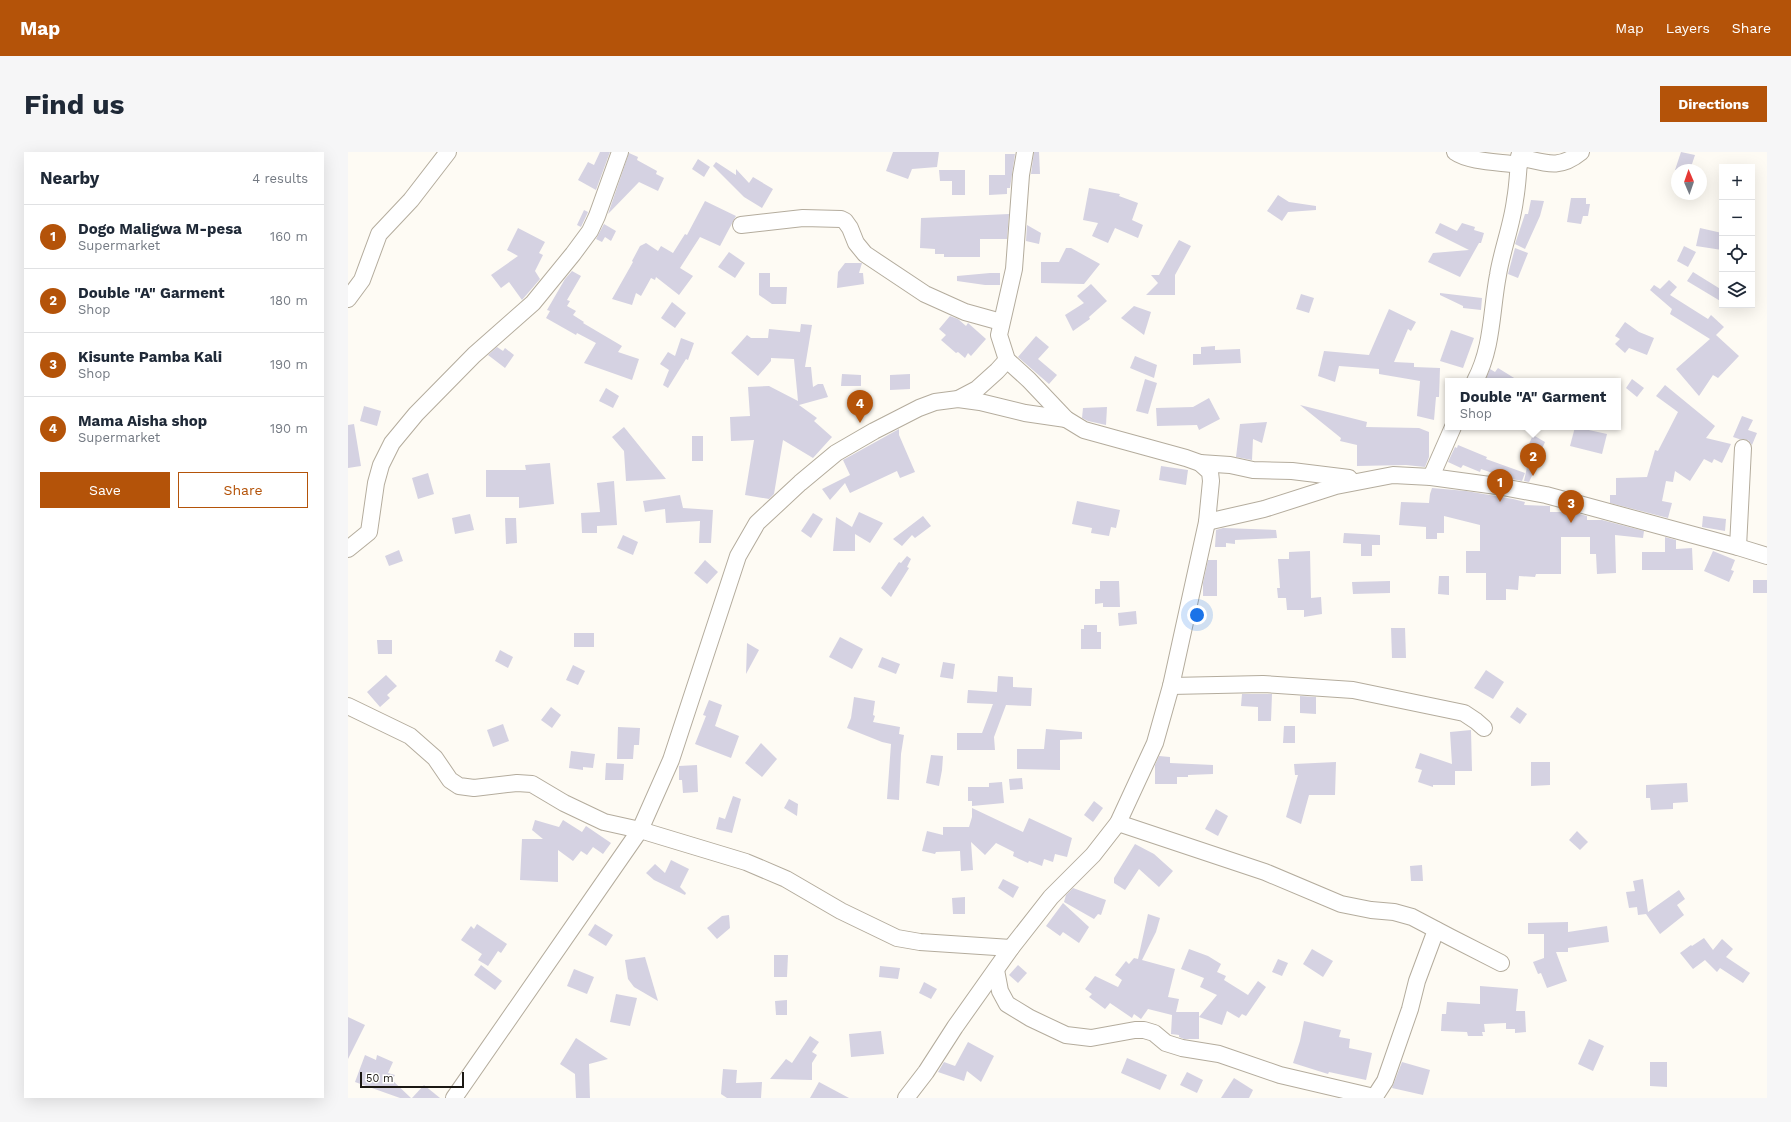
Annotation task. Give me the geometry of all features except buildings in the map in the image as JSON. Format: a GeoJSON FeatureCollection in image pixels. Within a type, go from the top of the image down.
{"type":"FeatureCollection","features":[{"type":"Feature","properties":{"kind":"street"},"geometry":{"type":"LineString","coordinates":[[348,299],[362,280],[379,234],[411,200],[448,152]]}},
{"type":"Feature","properties":{"kind":"street"},"geometry":{"type":"LineString","coordinates":[[348,549],[369,532],[376,483],[381,464],[392,443],[416,414],[474,355],[533,303],[573,254],[590,231],[597,216],[620,152]]}},
{"type":"Feature","properties":{"kind":"street"},"geometry":{"type":"LineString","coordinates":[[1025,152],[1021,175],[1014,269],[999,335],[1007,360],[1029,380],[1066,419],[1084,430],[1200,463],[1230,465],[1254,470],[1292,471],[1363,480]]}},
{"type":"Feature","properties":{"kind":"street"},"geometry":{"type":"LineString","coordinates":[[1455,152],[1469,158],[1519,158],[1552,164],[1560,164],[1571,160],[1581,152]]}},
{"type":"Feature","properties":{"kind":"street"},"geometry":{"type":"LineString","coordinates":[[1476,378],[1486,354],[1491,335],[1494,295],[1498,269],[1515,201],[1519,158]]}},
{"type":"Feature","properties":{"kind":"street"},"geometry":{"type":"LineString","coordinates":[[741,225],[803,218],[841,219],[845,221],[850,228],[856,243],[865,254],[925,294],[965,312],[1001,322]]}},
{"type":"Feature","properties":{"kind":"street"},"geometry":{"type":"LineString","coordinates":[[958,399],[982,385],[1007,360]]}},
{"type":"Feature","properties":{"kind":"street"},"geometry":{"type":"LineString","coordinates":[[454,1098],[640,830],[671,760],[738,556],[757,523],[809,475],[836,453],[874,431],[919,408],[935,402],[958,399],[980,402],[1025,413],[1066,419]]}},
{"type":"Feature","properties":{"kind":"street"},"geometry":{"type":"LineString","coordinates":[[1431,477],[1452,430]]}},
{"type":"Feature","properties":{"kind":"street"},"geometry":{"type":"LineString","coordinates":[[1738,547],[1743,448]]}},
{"type":"Feature","properties":{"kind":"street"},"geometry":{"type":"LineString","coordinates":[[906,1098],[926,1072],[955,1027],[1011,948],[1051,897],[1093,855],[1118,823],[1155,743],[1171,686],[1207,522],[1212,481],[1210,472],[1200,463]]}},
{"type":"Feature","properties":{"kind":"street"},"geometry":{"type":"LineString","coordinates":[[1207,522],[1264,509],[1336,486],[1363,480],[1393,475],[1431,477],[1497,486],[1546,495],[1767,556]]}},
{"type":"Feature","properties":{"kind":"street"},"geometry":{"type":"LineString","coordinates":[[1171,686],[1263,684],[1353,690],[1464,713],[1484,728]]}},
{"type":"Feature","properties":{"kind":"street"},"geometry":{"type":"LineString","coordinates":[[348,706],[410,736],[435,758],[450,780],[459,786],[474,788],[517,782],[532,784],[564,803],[604,822],[640,830],[746,862],[786,879],[840,911],[897,938],[920,942],[1011,948]]}},
{"type":"Feature","properties":{"kind":"street"},"geometry":{"type":"LineString","coordinates":[[1118,823],[1264,872],[1341,904],[1371,910],[1394,912],[1412,917],[1502,963]]}},
{"type":"Feature","properties":{"kind":"street"},"geometry":{"type":"LineString","coordinates":[[996,970],[1000,991],[1007,1004],[1030,1018],[1066,1035],[1091,1038],[1135,1030],[1144,1030],[1154,1033],[1166,1043],[1182,1048],[1219,1054],[1280,1075],[1374,1098],[1385,1081],[1436,930]]}},
{"type":"Feature","properties":{"kind":"place","name":"Mama Aisha shop"},"geometry":{"type":"Point","coordinates":[860,423]}},
{"type":"Feature","properties":{"kind":"place","name":"Double \"A\" Garment"},"geometry":{"type":"Point","coordinates":[1533,476]}},
{"type":"Feature","properties":{"kind":"place","name":"Dogo Maligwa M-pesa"},"geometry":{"type":"Point","coordinates":[1500,502]}},
{"type":"Feature","properties":{"kind":"place","name":"Kisunte Pamba Kali"},"geometry":{"type":"Point","coordinates":[1571,523]}}]}
